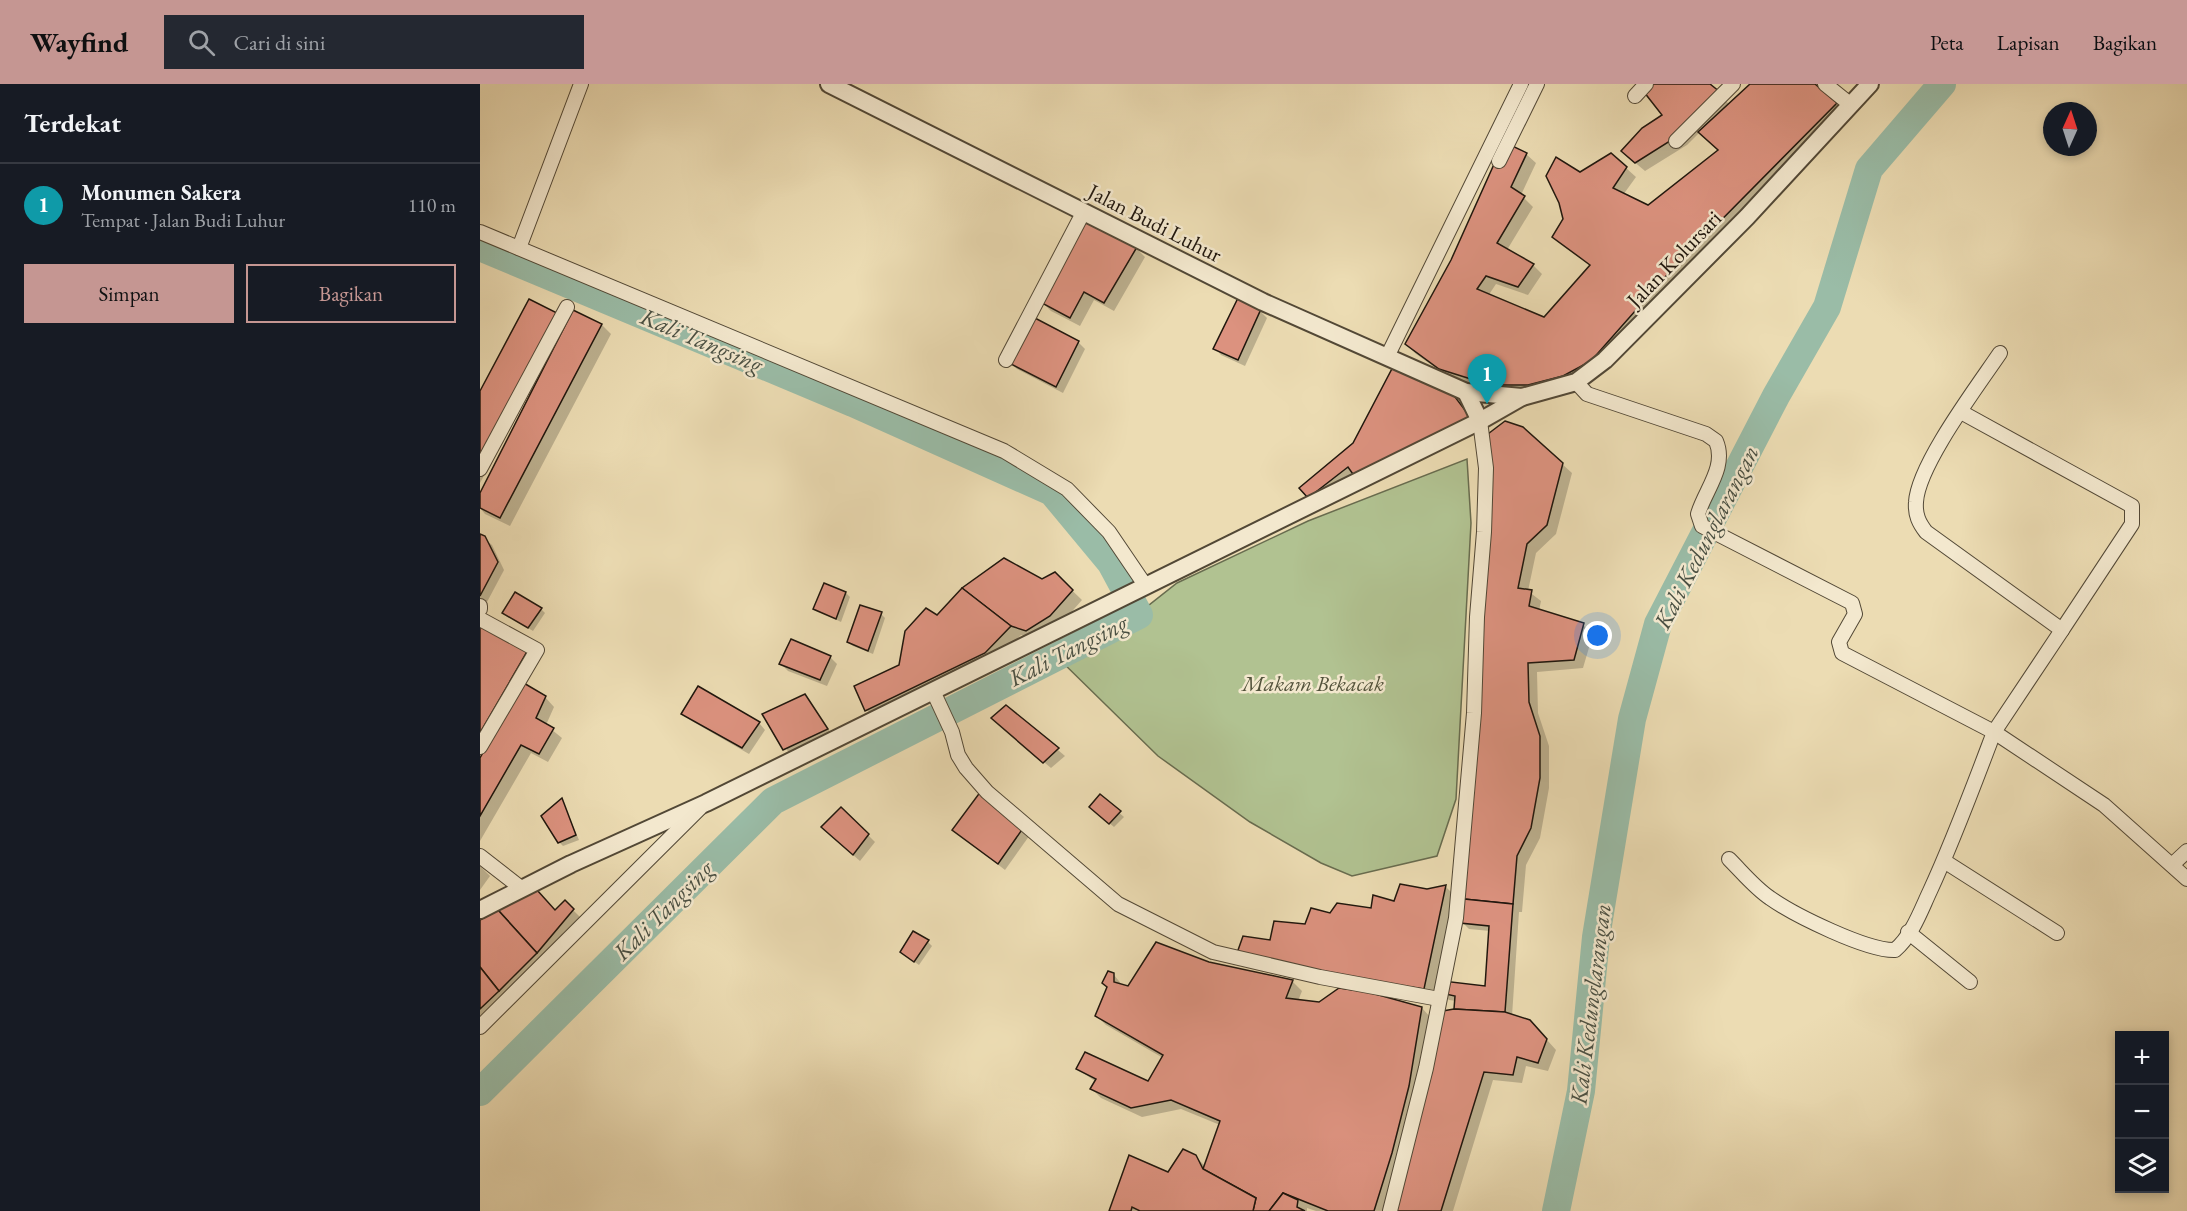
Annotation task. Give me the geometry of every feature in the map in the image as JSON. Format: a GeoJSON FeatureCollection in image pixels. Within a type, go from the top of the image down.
{"type":"FeatureCollection","features":[{"type":"Feature","properties":{"kind":"street"},"geometry":{"type":"LineString","coordinates":[[519,248],[581,84]]}},
{"type":"Feature","properties":{"kind":"street","name":"Jalan Budi Luhur"},"geometry":{"type":"LineString","coordinates":[[829,84],[1263,302],[1466,392],[1522,397]]}},
{"type":"Feature","properties":{"kind":"street"},"geometry":{"type":"LineString","coordinates":[[1387,357],[1521,84]]}},
{"type":"Feature","properties":{"kind":"street"},"geometry":{"type":"LineString","coordinates":[[1499,161],[1537,84]]}},
{"type":"Feature","properties":{"kind":"street"},"geometry":{"type":"LineString","coordinates":[[1635,96],[1646,84]]}},
{"type":"Feature","properties":{"kind":"street"},"geometry":{"type":"LineString","coordinates":[[1676,141],[1733,84]]}},
{"type":"Feature","properties":{"kind":"street"},"geometry":{"type":"LineString","coordinates":[[1825,84],[1851,105]]}},
{"type":"Feature","properties":{"kind":"street","name":"Jalan Kolursari"},"geometry":{"type":"LineString","coordinates":[[480,910],[521,888],[936,696],[1123,595],[1480,421],[1522,397],[1576,382],[1632,335],[1747,217],[1870,84]]}},
{"type":"Feature","properties":{"kind":"street"},"geometry":{"type":"LineString","coordinates":[[1006,360],[1083,213]]}},
{"type":"Feature","properties":{"kind":"street"},"geometry":{"type":"LineString","coordinates":[[480,232],[1004,451],[1067,489],[1109,532],[1143,586]]}},
{"type":"Feature","properties":{"kind":"street"},"geometry":{"type":"LineString","coordinates":[[480,469],[567,307]]}},
{"type":"Feature","properties":{"kind":"street"},"geometry":{"type":"LineString","coordinates":[[2000,353],[1960,412],[1923,474],[1916,500],[1918,523],[1926,532],[2062,630]]}},
{"type":"Feature","properties":{"kind":"street"},"geometry":{"type":"LineString","coordinates":[[1576,382],[1587,394],[1706,434],[1716,441],[1718,461],[1716,474],[1698,514],[1702,526],[1852,603],[1855,614],[1839,642],[1842,653],[1994,732],[2104,805],[2173,864],[2187,879]]}},
{"type":"Feature","properties":{"kind":"street"},"geometry":{"type":"LineString","coordinates":[[1390,1211],[1426,1068],[1456,918],[1474,713],[1486,468],[1480,421],[1466,392]]}},
{"type":"Feature","properties":{"kind":"street"},"geometry":{"type":"LineString","coordinates":[[1729,859],[1769,898],[1811,921],[1889,950],[1895,950],[1902,944],[1944,861],[1994,732],[2132,524],[2132,506],[1960,412]]}},
{"type":"Feature","properties":{"kind":"street"},"geometry":{"type":"LineString","coordinates":[[480,619],[537,650],[480,747]]}},
{"type":"Feature","properties":{"kind":"street"},"geometry":{"type":"LineString","coordinates":[[936,696],[958,755],[987,792],[1118,904],[1213,952],[1320,977],[1439,999]]}},
{"type":"Feature","properties":{"kind":"street"},"geometry":{"type":"LineString","coordinates":[[480,1027],[706,803]]}},
{"type":"Feature","properties":{"kind":"street"},"geometry":{"type":"LineString","coordinates":[[2173,864],[2187,851]]}},
{"type":"Feature","properties":{"kind":"street"},"geometry":{"type":"LineString","coordinates":[[480,856],[521,888]]}},
{"type":"Feature","properties":{"kind":"street"},"geometry":{"type":"LineString","coordinates":[[1944,861],[2057,933]]}},
{"type":"Feature","properties":{"kind":"street"},"geometry":{"type":"LineString","coordinates":[[1908,932],[1970,982]]}},
{"type":"Feature","properties":{"kind":"green space","name":"Makam Bekacak"},"geometry":{"type":"Polygon","coordinates":[[[1467,459],[1471,523],[1456,799],[1437,856],[1352,876],[1321,863],[1250,822],[1158,756],[1056,656],[1135,616],[1177,583],[1308,521],[1467,459]]]}},
{"type":"Feature","properties":{"kind":"building"},"geometry":{"type":"Polygon","coordinates":[[[1653,84],[1710,84],[1720,92],[1678,136],[1635,163],[1621,151],[1642,128],[1662,115],[1644,92],[1653,84]]]}},
{"type":"Feature","properties":{"kind":"building"},"geometry":{"type":"Polygon","coordinates":[[[1750,84],[1815,84],[1837,103],[1666,276],[1591,361],[1563,376],[1528,385],[1490,385],[1439,369],[1405,344],[1451,260],[1504,142],[1527,153],[1511,187],[1525,196],[1497,243],[1534,264],[1518,287],[1486,276],[1477,289],[1544,317],[1590,265],[1552,237],[1563,219],[1559,203],[1546,176],[1556,157],[1580,172],[1611,153],[1627,167],[1613,188],[1648,205],[1718,150],[1698,132],[1750,84]]]}},
{"type":"Feature","properties":{"kind":"building"},"geometry":{"type":"Polygon","coordinates":[[[1084,220],[1137,247],[1104,303],[1084,292],[1070,318],[1040,302],[1084,220]]]}},
{"type":"Feature","properties":{"kind":"building"},"geometry":{"type":"Polygon","coordinates":[[[1238,298],[1261,309],[1238,360],[1213,349],[1238,298]]]}},
{"type":"Feature","properties":{"kind":"building"},"geometry":{"type":"Polygon","coordinates":[[[529,299],[559,314],[480,457],[480,391],[529,299]]]}},
{"type":"Feature","properties":{"kind":"building"},"geometry":{"type":"Polygon","coordinates":[[[573,310],[602,324],[500,518],[480,508],[480,493],[573,310]]]}},
{"type":"Feature","properties":{"kind":"building"},"geometry":{"type":"Polygon","coordinates":[[[1033,317],[1079,341],[1056,387],[1009,363],[1033,317]]]}},
{"type":"Feature","properties":{"kind":"building"},"geometry":{"type":"Polygon","coordinates":[[[1395,363],[1449,389],[1471,418],[1355,477],[1348,467],[1308,498],[1299,488],[1353,443],[1395,363]]]}},
{"type":"Feature","properties":{"kind":"building"},"geometry":{"type":"Polygon","coordinates":[[[1505,421],[1523,427],[1563,463],[1547,525],[1527,544],[1518,588],[1532,590],[1529,606],[1584,623],[1574,660],[1528,663],[1529,702],[1540,736],[1540,778],[1531,828],[1517,856],[1513,904],[1464,899],[1486,468],[1480,440],[1505,421]]]}},
{"type":"Feature","properties":{"kind":"building"},"geometry":{"type":"Polygon","coordinates":[[[480,534],[485,536],[498,562],[480,596],[480,534]]]}},
{"type":"Feature","properties":{"kind":"building"},"geometry":{"type":"Polygon","coordinates":[[[1004,558],[1042,579],[1055,572],[1073,590],[1050,616],[1026,631],[1011,626],[962,588],[1004,558]]]}},
{"type":"Feature","properties":{"kind":"building"},"geometry":{"type":"Polygon","coordinates":[[[824,583],[846,592],[836,619],[813,609],[824,583]]]}},
{"type":"Feature","properties":{"kind":"building"},"geometry":{"type":"Polygon","coordinates":[[[962,588],[1011,626],[985,653],[865,711],[854,686],[899,665],[905,631],[926,608],[937,615],[962,588]]]}},
{"type":"Feature","properties":{"kind":"building"},"geometry":{"type":"Polygon","coordinates":[[[515,592],[542,608],[528,628],[502,613],[515,592]]]}},
{"type":"Feature","properties":{"kind":"building"},"geometry":{"type":"Polygon","coordinates":[[[860,605],[882,612],[868,651],[847,642],[860,605]]]}},
{"type":"Feature","properties":{"kind":"building"},"geometry":{"type":"Polygon","coordinates":[[[480,624],[528,650],[480,733],[480,624]]]}},
{"type":"Feature","properties":{"kind":"building"},"geometry":{"type":"Polygon","coordinates":[[[791,639],[831,656],[820,680],[779,664],[791,639]]]}},
{"type":"Feature","properties":{"kind":"building"},"geometry":{"type":"Polygon","coordinates":[[[522,682],[546,696],[536,718],[554,728],[539,754],[521,745],[480,816],[480,758],[522,682]]]}},
{"type":"Feature","properties":{"kind":"building"},"geometry":{"type":"Polygon","coordinates":[[[698,686],[760,722],[742,748],[681,714],[698,686]]]}},
{"type":"Feature","properties":{"kind":"building"},"geometry":{"type":"Polygon","coordinates":[[[805,694],[828,729],[783,750],[762,714],[805,694]]]}},
{"type":"Feature","properties":{"kind":"building"},"geometry":{"type":"Polygon","coordinates":[[[1006,705],[1059,748],[1043,763],[991,718],[1006,705]]]}},
{"type":"Feature","properties":{"kind":"building"},"geometry":{"type":"Polygon","coordinates":[[[981,791],[1026,824],[998,864],[952,830],[981,791]]]}},
{"type":"Feature","properties":{"kind":"building"},"geometry":{"type":"Polygon","coordinates":[[[1100,794],[1121,811],[1109,824],[1089,807],[1100,794]]]}},
{"type":"Feature","properties":{"kind":"building"},"geometry":{"type":"Polygon","coordinates":[[[562,798],[576,835],[558,843],[541,816],[562,798]]]}},
{"type":"Feature","properties":{"kind":"building"},"geometry":{"type":"Polygon","coordinates":[[[841,807],[869,834],[853,855],[821,827],[841,807]]]}},
{"type":"Feature","properties":{"kind":"building"},"geometry":{"type":"Polygon","coordinates":[[[1400,884],[1427,889],[1446,885],[1424,989],[1347,978],[1237,953],[1243,936],[1270,940],[1274,921],[1305,924],[1311,908],[1330,913],[1337,903],[1371,908],[1373,895],[1394,901],[1400,884]]]}},
{"type":"Feature","properties":{"kind":"building"},"geometry":{"type":"Polygon","coordinates":[[[537,890],[555,910],[565,900],[574,909],[537,953],[498,910],[537,890]]]}},
{"type":"Feature","properties":{"kind":"building"},"geometry":{"type":"Polygon","coordinates":[[[1464,899],[1513,904],[1505,1012],[1454,1009],[1455,996],[1441,993],[1443,981],[1485,986],[1489,926],[1460,923],[1464,899]]]}},
{"type":"Feature","properties":{"kind":"building"},"geometry":{"type":"Polygon","coordinates":[[[498,910],[537,953],[499,991],[480,967],[480,920],[498,910]]]}},
{"type":"Feature","properties":{"kind":"building"},"geometry":{"type":"Polygon","coordinates":[[[913,931],[929,940],[914,962],[900,952],[913,931]]]}},
{"type":"Feature","properties":{"kind":"building"},"geometry":{"type":"Polygon","coordinates":[[[1156,942],[1209,962],[1293,980],[1286,998],[1319,1002],[1339,988],[1368,992],[1422,1007],[1409,1086],[1374,1211],[1328,1211],[1283,1193],[1269,1211],[1253,1211],[1256,1198],[1203,1169],[1220,1121],[1171,1100],[1131,1108],[1090,1089],[1096,1079],[1076,1069],[1085,1052],[1148,1081],[1163,1055],[1095,1016],[1107,987],[1102,983],[1108,971],[1114,973],[1114,982],[1128,986],[1156,942]]]}},
{"type":"Feature","properties":{"kind":"building"},"geometry":{"type":"Polygon","coordinates":[[[480,967],[499,991],[480,1009],[480,967]]]}},
{"type":"Feature","properties":{"kind":"building"},"geometry":{"type":"Polygon","coordinates":[[[1454,1009],[1505,1012],[1530,1020],[1547,1039],[1538,1063],[1517,1057],[1513,1075],[1484,1072],[1441,1211],[1390,1211],[1437,1012],[1454,1009]]]}},
{"type":"Feature","properties":{"kind":"building"},"geometry":{"type":"Polygon","coordinates":[[[1183,1149],[1196,1155],[1203,1169],[1256,1198],[1253,1211],[1140,1211],[1132,1207],[1131,1211],[1109,1211],[1129,1155],[1168,1172],[1183,1149]]]}},
{"type":"Feature","properties":{"kind":"building"},"geometry":{"type":"Polygon","coordinates":[[[1283,1193],[1298,1200],[1297,1207],[1305,1211],[1269,1211],[1283,1193]]]}},
{"type":"Feature","properties":{"kind":"waterway","name":"Kali Kedunglarangan"},"geometry":{"type":"LineString","coordinates":[[1556,1211],[1581,1091],[1596,937],[1632,719],[1658,624],[1776,396],[1827,307],[1869,169],[1942,84]]}},
{"type":"Feature","properties":{"kind":"waterway","name":"Kali Tangsing"},"geometry":{"type":"LineString","coordinates":[[480,247],[853,403],[1052,492],[1111,563],[1139,615],[773,801],[480,1092]]}},
{"type":"Feature","properties":{"kind":"place","name":"Monumen Sakera"},"geometry":{"type":"Point","coordinates":[1487,404]}}]}
